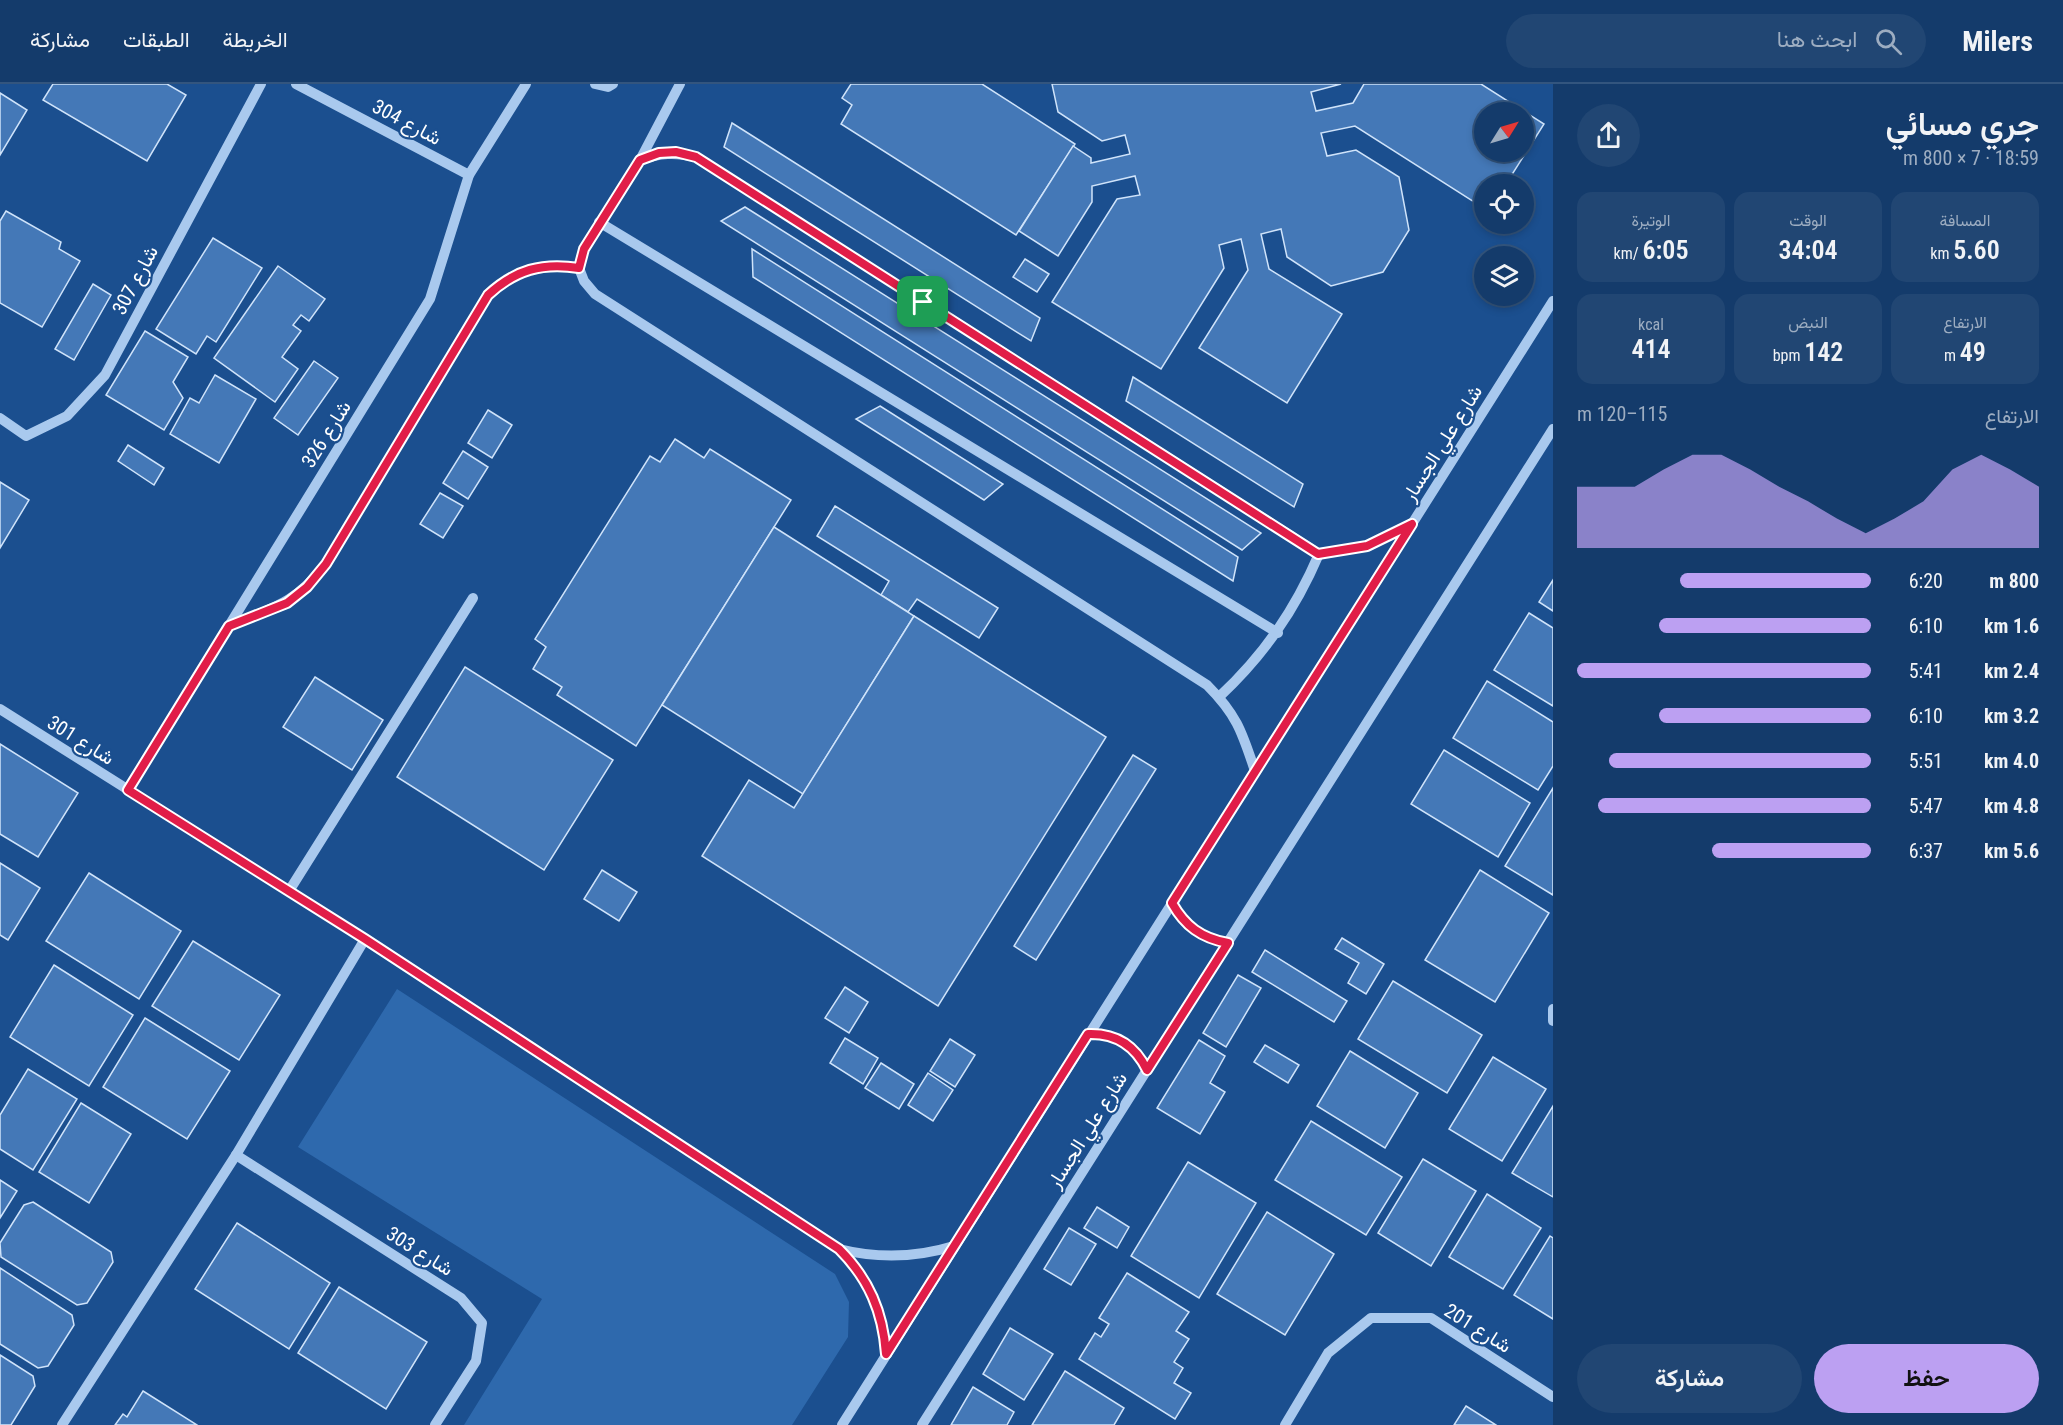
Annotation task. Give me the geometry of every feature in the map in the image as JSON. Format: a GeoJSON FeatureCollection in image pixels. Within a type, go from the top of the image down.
{"type":"FeatureCollection","features":[{"type":"Feature","properties":{"kind":"street","name":"شارع 307"},"geometry":{"type":"LineString","coordinates":[[0,417],[26,436],[67,416],[105,375],[261,84]]}},
{"type":"Feature","properties":{"kind":"street","name":"شارع 304"},"geometry":{"type":"LineString","coordinates":[[296,84],[469,175]]}},
{"type":"Feature","properties":{"kind":"street","name":"شارع 326"},"geometry":{"type":"LineString","coordinates":[[128,790],[430,299],[469,175],[526,84]]}},
{"type":"Feature","properties":{"kind":"street"},"geometry":{"type":"LineString","coordinates":[[595,84],[608,87],[613,84]]}},
{"type":"Feature","properties":{"kind":"street"},"geometry":{"type":"LineString","coordinates":[[680,84],[640,160],[584,249],[579,268],[584,281],[595,294],[1207,685],[1220,697],[1238,721],[1256,771]]}},
{"type":"Feature","properties":{"kind":"street"},"geometry":{"type":"LineString","coordinates":[[640,160],[659,153],[676,152],[696,157],[1318,554],[1367,546],[1412,524]]}},
{"type":"Feature","properties":{"kind":"street"},"geometry":{"type":"LineString","coordinates":[[599,222],[1278,633]]}},
{"type":"Feature","properties":{"kind":"street"},"geometry":{"type":"LineString","coordinates":[[229,626],[287,603],[307,587],[326,564],[488,295],[503,281],[520,272],[549,266],[579,268]]}},
{"type":"Feature","properties":{"kind":"street","name":"شارع علي الجسار"},"geometry":{"type":"LineString","coordinates":[[842,1425],[1553,301]]}},
{"type":"Feature","properties":{"kind":"street","name":"شارع علي الجسار"},"geometry":{"type":"LineString","coordinates":[[922,1425],[1553,429]]}},
{"type":"Feature","properties":{"kind":"street"},"geometry":{"type":"LineString","coordinates":[[1220,697],[1260,656],[1278,633],[1303,590],[1318,554]]}},
{"type":"Feature","properties":{"kind":"street"},"geometry":{"type":"LineString","coordinates":[[289,891],[472,598]]}},
{"type":"Feature","properties":{"kind":"street","name":"شارع 301"},"geometry":{"type":"LineString","coordinates":[[0,709],[365,939],[839,1249],[853,1263],[874,1297],[881,1315],[886,1354]]}},
{"type":"Feature","properties":{"kind":"street"},"geometry":{"type":"LineString","coordinates":[[1172,903],[1180,917],[1193,929],[1203,936],[1228,943]]}},
{"type":"Feature","properties":{"kind":"street"},"geometry":{"type":"LineString","coordinates":[[62,1425],[236,1155],[365,939]]}},
{"type":"Feature","properties":{"kind":"street"},"geometry":{"type":"LineString","coordinates":[[1553,1009],[1553,1021]]}},
{"type":"Feature","properties":{"kind":"street"},"geometry":{"type":"LineString","coordinates":[[1088,1034],[1101,1034],[1124,1042],[1138,1054],[1147,1070]]}},
{"type":"Feature","properties":{"kind":"street","name":"شارع 303"},"geometry":{"type":"LineString","coordinates":[[236,1155],[460,1298],[482,1323],[476,1361],[435,1425]]}},
{"type":"Feature","properties":{"kind":"street","name":"شارع 301"},"geometry":{"type":"LineString","coordinates":[[839,1249],[885,1257],[932,1253],[954,1246]]}},
{"type":"Feature","properties":{"kind":"street","name":"شارع 201"},"geometry":{"type":"LineString","coordinates":[[1285,1425],[1328,1353],[1371,1318],[1431,1318],[1553,1397]]}},
{"type":"Feature","properties":{"kind":"shaded area"},"geometry":{"type":"Polygon","coordinates":[[[397,989],[835,1274],[849,1302],[848,1337],[792,1425],[464,1425],[542,1299],[298,1147],[397,989]]]}},
{"type":"Feature","properties":{"kind":"building"},"geometry":{"type":"Polygon","coordinates":[[[53,84],[167,84],[186,95],[147,161],[43,100],[53,84]]]}},
{"type":"Feature","properties":{"kind":"building"},"geometry":{"type":"Polygon","coordinates":[[[851,84],[982,84],[1075,144],[1016,235],[841,124],[852,105],[842,98],[851,84]]]}},
{"type":"Feature","properties":{"kind":"building"},"geometry":{"type":"Polygon","coordinates":[[[1052,84],[1341,84],[1311,92],[1316,111],[1353,103],[1364,84],[1481,84],[1509,102],[1474,102],[1474,162],[1520,162],[1512,174],[1474,174],[1474,202],[1355,126],[1321,133],[1327,156],[1356,150],[1399,177],[1409,230],[1383,272],[1331,286],[1287,257],[1281,229],[1261,234],[1269,269],[1342,314],[1287,403],[1199,348],[1248,270],[1241,239],[1219,245],[1224,268],[1161,369],[1052,302],[1117,199],[1140,195],[1135,176],[1092,186],[1092,202],[1058,256],[1019,231],[1073,146],[1091,158],[1091,163],[1130,154],[1125,135],[1102,141],[1058,112],[1052,84]]]}},
{"type":"Feature","properties":{"kind":"building"},"geometry":{"type":"Polygon","coordinates":[[[0,93],[27,110],[0,155],[0,93]]]}},
{"type":"Feature","properties":{"kind":"building"},"geometry":{"type":"Polygon","coordinates":[[[1534,118],[1544,124],[1534,140],[1534,118]]]}},
{"type":"Feature","properties":{"kind":"building"},"geometry":{"type":"Polygon","coordinates":[[[732,123],[1040,318],[1031,341],[724,147],[732,123]]]}},
{"type":"Feature","properties":{"kind":"building"},"geometry":{"type":"Polygon","coordinates":[[[745,207],[1261,533],[1242,550],[721,221],[745,207]]]}},
{"type":"Feature","properties":{"kind":"building"},"geometry":{"type":"Polygon","coordinates":[[[6,211],[61,242],[59,249],[80,261],[42,327],[0,303],[0,221],[6,211]]]}},
{"type":"Feature","properties":{"kind":"building"},"geometry":{"type":"Polygon","coordinates":[[[213,238],[262,268],[216,342],[207,336],[196,354],[156,329],[213,238]]]}},
{"type":"Feature","properties":{"kind":"building"},"geometry":{"type":"Polygon","coordinates":[[[752,249],[1238,557],[1233,581],[753,277],[752,249]]]}},
{"type":"Feature","properties":{"kind":"building"},"geometry":{"type":"Polygon","coordinates":[[[1025,259],[1049,274],[1037,292],[1013,277],[1025,259]]]}},
{"type":"Feature","properties":{"kind":"building"},"geometry":{"type":"Polygon","coordinates":[[[278,266],[325,299],[309,321],[301,315],[293,325],[301,331],[282,357],[298,369],[275,402],[214,358],[278,266]]]}},
{"type":"Feature","properties":{"kind":"building"},"geometry":{"type":"Polygon","coordinates":[[[93,284],[111,295],[74,360],[55,349],[93,284]]]}},
{"type":"Feature","properties":{"kind":"building"},"geometry":{"type":"Polygon","coordinates":[[[145,331],[188,357],[173,382],[183,398],[164,430],[106,395],[145,331]]]}},
{"type":"Feature","properties":{"kind":"building"},"geometry":{"type":"Polygon","coordinates":[[[314,361],[338,378],[298,435],[274,418],[314,361]]]}},
{"type":"Feature","properties":{"kind":"building"},"geometry":{"type":"Polygon","coordinates":[[[215,375],[256,399],[219,463],[170,434],[190,398],[199,403],[215,375]]]}},
{"type":"Feature","properties":{"kind":"building"},"geometry":{"type":"Polygon","coordinates":[[[1133,377],[1303,484],[1294,507],[1126,401],[1133,377]]]}},
{"type":"Feature","properties":{"kind":"building"},"geometry":{"type":"Polygon","coordinates":[[[880,406],[1003,484],[984,500],[856,419],[880,406]]]}},
{"type":"Feature","properties":{"kind":"building"},"geometry":{"type":"Polygon","coordinates":[[[488,410],[512,425],[492,458],[468,443],[488,410]]]}},
{"type":"Feature","properties":{"kind":"building"},"geometry":{"type":"Polygon","coordinates":[[[675,439],[704,458],[710,449],[791,500],[636,746],[557,695],[562,687],[533,669],[546,647],[535,639],[650,456],[660,462],[675,439]]]}},
{"type":"Feature","properties":{"kind":"building"},"geometry":{"type":"Polygon","coordinates":[[[128,445],[164,468],[154,485],[118,461],[128,445]]]}},
{"type":"Feature","properties":{"kind":"building"},"geometry":{"type":"Polygon","coordinates":[[[463,451],[488,467],[468,499],[443,483],[463,451]]]}},
{"type":"Feature","properties":{"kind":"building"},"geometry":{"type":"Polygon","coordinates":[[[0,482],[29,500],[0,548],[0,482]]]}},
{"type":"Feature","properties":{"kind":"building"},"geometry":{"type":"Polygon","coordinates":[[[440,493],[463,506],[443,538],[420,524],[440,493]]]}},
{"type":"Feature","properties":{"kind":"building"},"geometry":{"type":"Polygon","coordinates":[[[835,506],[998,608],[979,638],[917,599],[908,612],[881,595],[889,581],[817,536],[835,506]]]}},
{"type":"Feature","properties":{"kind":"building"},"geometry":{"type":"Polygon","coordinates":[[[774,527],[914,616],[803,794],[662,705],[774,527]]]}},
{"type":"Feature","properties":{"kind":"building"},"geometry":{"type":"Polygon","coordinates":[[[1553,580],[1553,611],[1539,602],[1553,580]]]}},
{"type":"Feature","properties":{"kind":"building"},"geometry":{"type":"Polygon","coordinates":[[[1529,613],[1553,628],[1553,706],[1494,670],[1529,613]]]}},
{"type":"Feature","properties":{"kind":"building"},"geometry":{"type":"Polygon","coordinates":[[[914,616],[1106,737],[938,1006],[702,856],[749,780],[794,808],[914,616]]]}},
{"type":"Feature","properties":{"kind":"building"},"geometry":{"type":"Polygon","coordinates":[[[465,667],[613,760],[544,870],[397,777],[465,667]]]}},
{"type":"Feature","properties":{"kind":"building"},"geometry":{"type":"Polygon","coordinates":[[[315,677],[383,720],[352,770],[283,727],[315,677]]]}},
{"type":"Feature","properties":{"kind":"building"},"geometry":{"type":"Polygon","coordinates":[[[1487,681],[1553,722],[1553,766],[1538,790],[1453,738],[1487,681]]]}},
{"type":"Feature","properties":{"kind":"building"},"geometry":{"type":"Polygon","coordinates":[[[0,744],[78,793],[38,857],[0,834],[0,744]]]}},
{"type":"Feature","properties":{"kind":"building"},"geometry":{"type":"Polygon","coordinates":[[[1444,750],[1530,803],[1498,857],[1411,804],[1444,750]]]}},
{"type":"Feature","properties":{"kind":"building"},"geometry":{"type":"Polygon","coordinates":[[[1133,755],[1156,769],[1036,960],[1014,946],[1133,755]]]}},
{"type":"Feature","properties":{"kind":"building"},"geometry":{"type":"Polygon","coordinates":[[[1553,788],[1553,895],[1505,866],[1553,788]]]}},
{"type":"Feature","properties":{"kind":"building"},"geometry":{"type":"Polygon","coordinates":[[[0,863],[40,888],[8,940],[0,935],[0,863]]]}},
{"type":"Feature","properties":{"kind":"building"},"geometry":{"type":"Polygon","coordinates":[[[602,870],[637,892],[619,921],[584,899],[602,870]]]}},
{"type":"Feature","properties":{"kind":"building"},"geometry":{"type":"Polygon","coordinates":[[[1480,870],[1549,913],[1495,1002],[1425,960],[1480,870]]]}},
{"type":"Feature","properties":{"kind":"building"},"geometry":{"type":"Polygon","coordinates":[[[89,873],[181,931],[139,999],[46,941],[89,873]]]}},
{"type":"Feature","properties":{"kind":"building"},"geometry":{"type":"Polygon","coordinates":[[[1342,938],[1384,964],[1366,994],[1348,983],[1359,963],[1335,949],[1342,938]]]}},
{"type":"Feature","properties":{"kind":"building"},"geometry":{"type":"Polygon","coordinates":[[[193,941],[280,995],[239,1060],[152,1006],[193,941]]]}},
{"type":"Feature","properties":{"kind":"building"},"geometry":{"type":"Polygon","coordinates":[[[1265,950],[1347,1001],[1334,1022],[1252,972],[1265,950]]]}},
{"type":"Feature","properties":{"kind":"building"},"geometry":{"type":"Polygon","coordinates":[[[54,965],[133,1015],[89,1086],[10,1037],[54,965]]]}},
{"type":"Feature","properties":{"kind":"building"},"geometry":{"type":"Polygon","coordinates":[[[1238,975],[1261,988],[1226,1047],[1203,1033],[1238,975]]]}},
{"type":"Feature","properties":{"kind":"building"},"geometry":{"type":"Polygon","coordinates":[[[1393,981],[1482,1035],[1447,1093],[1358,1039],[1393,981]]]}},
{"type":"Feature","properties":{"kind":"building"},"geometry":{"type":"Polygon","coordinates":[[[845,987],[868,1002],[849,1033],[825,1018],[845,987]]]}},
{"type":"Feature","properties":{"kind":"building"},"geometry":{"type":"Polygon","coordinates":[[[145,1018],[230,1071],[187,1139],[103,1087],[145,1018]]]}},
{"type":"Feature","properties":{"kind":"building"},"geometry":{"type":"Polygon","coordinates":[[[845,1038],[878,1058],[863,1084],[830,1063],[845,1038]]]}},
{"type":"Feature","properties":{"kind":"building"},"geometry":{"type":"Polygon","coordinates":[[[950,1039],[975,1055],[955,1087],[930,1071],[950,1039]]]}},
{"type":"Feature","properties":{"kind":"building"},"geometry":{"type":"Polygon","coordinates":[[[1199,1040],[1225,1056],[1210,1083],[1225,1092],[1200,1134],[1157,1108],[1199,1040]]]}},
{"type":"Feature","properties":{"kind":"building"},"geometry":{"type":"Polygon","coordinates":[[[1265,1045],[1299,1065],[1288,1083],[1254,1062],[1265,1045]]]}},
{"type":"Feature","properties":{"kind":"building"},"geometry":{"type":"Polygon","coordinates":[[[1350,1051],[1418,1093],[1385,1148],[1317,1106],[1350,1051]]]}},
{"type":"Feature","properties":{"kind":"building"},"geometry":{"type":"Polygon","coordinates":[[[1493,1057],[1546,1089],[1502,1161],[1449,1129],[1493,1057]]]}},
{"type":"Feature","properties":{"kind":"building"},"geometry":{"type":"Polygon","coordinates":[[[881,1063],[914,1084],[899,1109],[865,1088],[881,1063]]]}},
{"type":"Feature","properties":{"kind":"building"},"geometry":{"type":"Polygon","coordinates":[[[28,1069],[77,1099],[33,1170],[0,1149],[0,1115],[28,1069]]]}},
{"type":"Feature","properties":{"kind":"building"},"geometry":{"type":"Polygon","coordinates":[[[928,1073],[953,1090],[933,1121],[908,1105],[928,1073]]]}},
{"type":"Feature","properties":{"kind":"building"},"geometry":{"type":"Polygon","coordinates":[[[81,1103],[131,1134],[89,1203],[39,1172],[81,1103]]]}},
{"type":"Feature","properties":{"kind":"building"},"geometry":{"type":"Polygon","coordinates":[[[1553,1106],[1553,1197],[1512,1173],[1553,1106]]]}},
{"type":"Feature","properties":{"kind":"building"},"geometry":{"type":"Polygon","coordinates":[[[1311,1121],[1402,1177],[1366,1235],[1275,1180],[1311,1121]]]}},
{"type":"Feature","properties":{"kind":"building"},"geometry":{"type":"Polygon","coordinates":[[[1423,1159],[1476,1191],[1431,1266],[1378,1233],[1423,1159]]]}},
{"type":"Feature","properties":{"kind":"building"},"geometry":{"type":"Polygon","coordinates":[[[1188,1162],[1256,1203],[1199,1298],[1131,1256],[1188,1162]]]}},
{"type":"Feature","properties":{"kind":"building"},"geometry":{"type":"Polygon","coordinates":[[[0,1180],[17,1191],[0,1218],[0,1180]]]}},
{"type":"Feature","properties":{"kind":"building"},"geometry":{"type":"Polygon","coordinates":[[[1487,1194],[1541,1228],[1503,1289],[1449,1257],[1487,1194]]]}},
{"type":"Feature","properties":{"kind":"building"},"geometry":{"type":"Polygon","coordinates":[[[33,1202],[111,1252],[113,1262],[87,1303],[77,1305],[1,1257],[0,1243],[24,1205],[33,1202]]]}},
{"type":"Feature","properties":{"kind":"building"},"geometry":{"type":"Polygon","coordinates":[[[1097,1207],[1129,1227],[1117,1248],[1084,1228],[1097,1207]]]}},
{"type":"Feature","properties":{"kind":"building"},"geometry":{"type":"Polygon","coordinates":[[[1267,1212],[1334,1254],[1285,1335],[1217,1294],[1267,1212]]]}},
{"type":"Feature","properties":{"kind":"building"},"geometry":{"type":"Polygon","coordinates":[[[237,1223],[330,1283],[289,1349],[195,1289],[237,1223]]]}},
{"type":"Feature","properties":{"kind":"building"},"geometry":{"type":"Polygon","coordinates":[[[1069,1228],[1096,1244],[1071,1285],[1044,1269],[1069,1228]]]}},
{"type":"Feature","properties":{"kind":"building"},"geometry":{"type":"Polygon","coordinates":[[[1550,1236],[1553,1238],[1553,1319],[1514,1295],[1550,1236]]]}},
{"type":"Feature","properties":{"kind":"building"},"geometry":{"type":"Polygon","coordinates":[[[0,1268],[72,1315],[74,1325],[48,1366],[38,1368],[0,1344],[0,1268]]]}},
{"type":"Feature","properties":{"kind":"building"},"geometry":{"type":"Polygon","coordinates":[[[1127,1273],[1189,1312],[1176,1331],[1189,1339],[1174,1362],[1183,1368],[1174,1383],[1191,1393],[1175,1419],[1079,1359],[1095,1333],[1101,1337],[1109,1324],[1099,1318],[1127,1273]]]}},
{"type":"Feature","properties":{"kind":"building"},"geometry":{"type":"Polygon","coordinates":[[[339,1287],[427,1342],[386,1409],[298,1353],[339,1287]]]}},
{"type":"Feature","properties":{"kind":"building"},"geometry":{"type":"Polygon","coordinates":[[[1010,1328],[1053,1354],[1024,1400],[983,1374],[1010,1328]]]}},
{"type":"Feature","properties":{"kind":"building"},"geometry":{"type":"Polygon","coordinates":[[[0,1355],[33,1376],[35,1386],[11,1425],[0,1425],[0,1355]]]}},
{"type":"Feature","properties":{"kind":"building"},"geometry":{"type":"Polygon","coordinates":[[[1065,1371],[1124,1408],[1114,1425],[1032,1425],[1065,1371]]]}},
{"type":"Feature","properties":{"kind":"building"},"geometry":{"type":"Polygon","coordinates":[[[973,1387],[1014,1412],[1007,1425],[951,1425],[973,1387]]]}},
{"type":"Feature","properties":{"kind":"building"},"geometry":{"type":"Polygon","coordinates":[[[143,1391],[197,1425],[115,1425],[123,1414],[127,1417],[143,1391]]]}},
{"type":"Feature","properties":{"kind":"building"},"geometry":{"type":"Polygon","coordinates":[[[1466,1406],[1496,1425],[1454,1425],[1466,1406]]]}},
{"type":"Feature","properties":{"kind":"route"},"geometry":{"type":"LineString","coordinates":[[676,152],[696,157],[923,302],[1318,554],[1343,552],[1367,546],[1390,537],[1412,524],[1172,903],[1180,917],[1193,929],[1203,936],[1228,943],[1147,1070],[1134,1049],[1124,1042],[1113,1036],[1088,1034],[886,1354],[881,1315],[874,1297],[853,1263],[839,1249],[365,939],[128,790],[229,626],[287,603],[307,587],[326,564],[476,311],[488,295],[503,281],[539,266],[559,265],[579,268],[584,249],[599,222],[640,160],[659,153],[676,152]]}}]}
